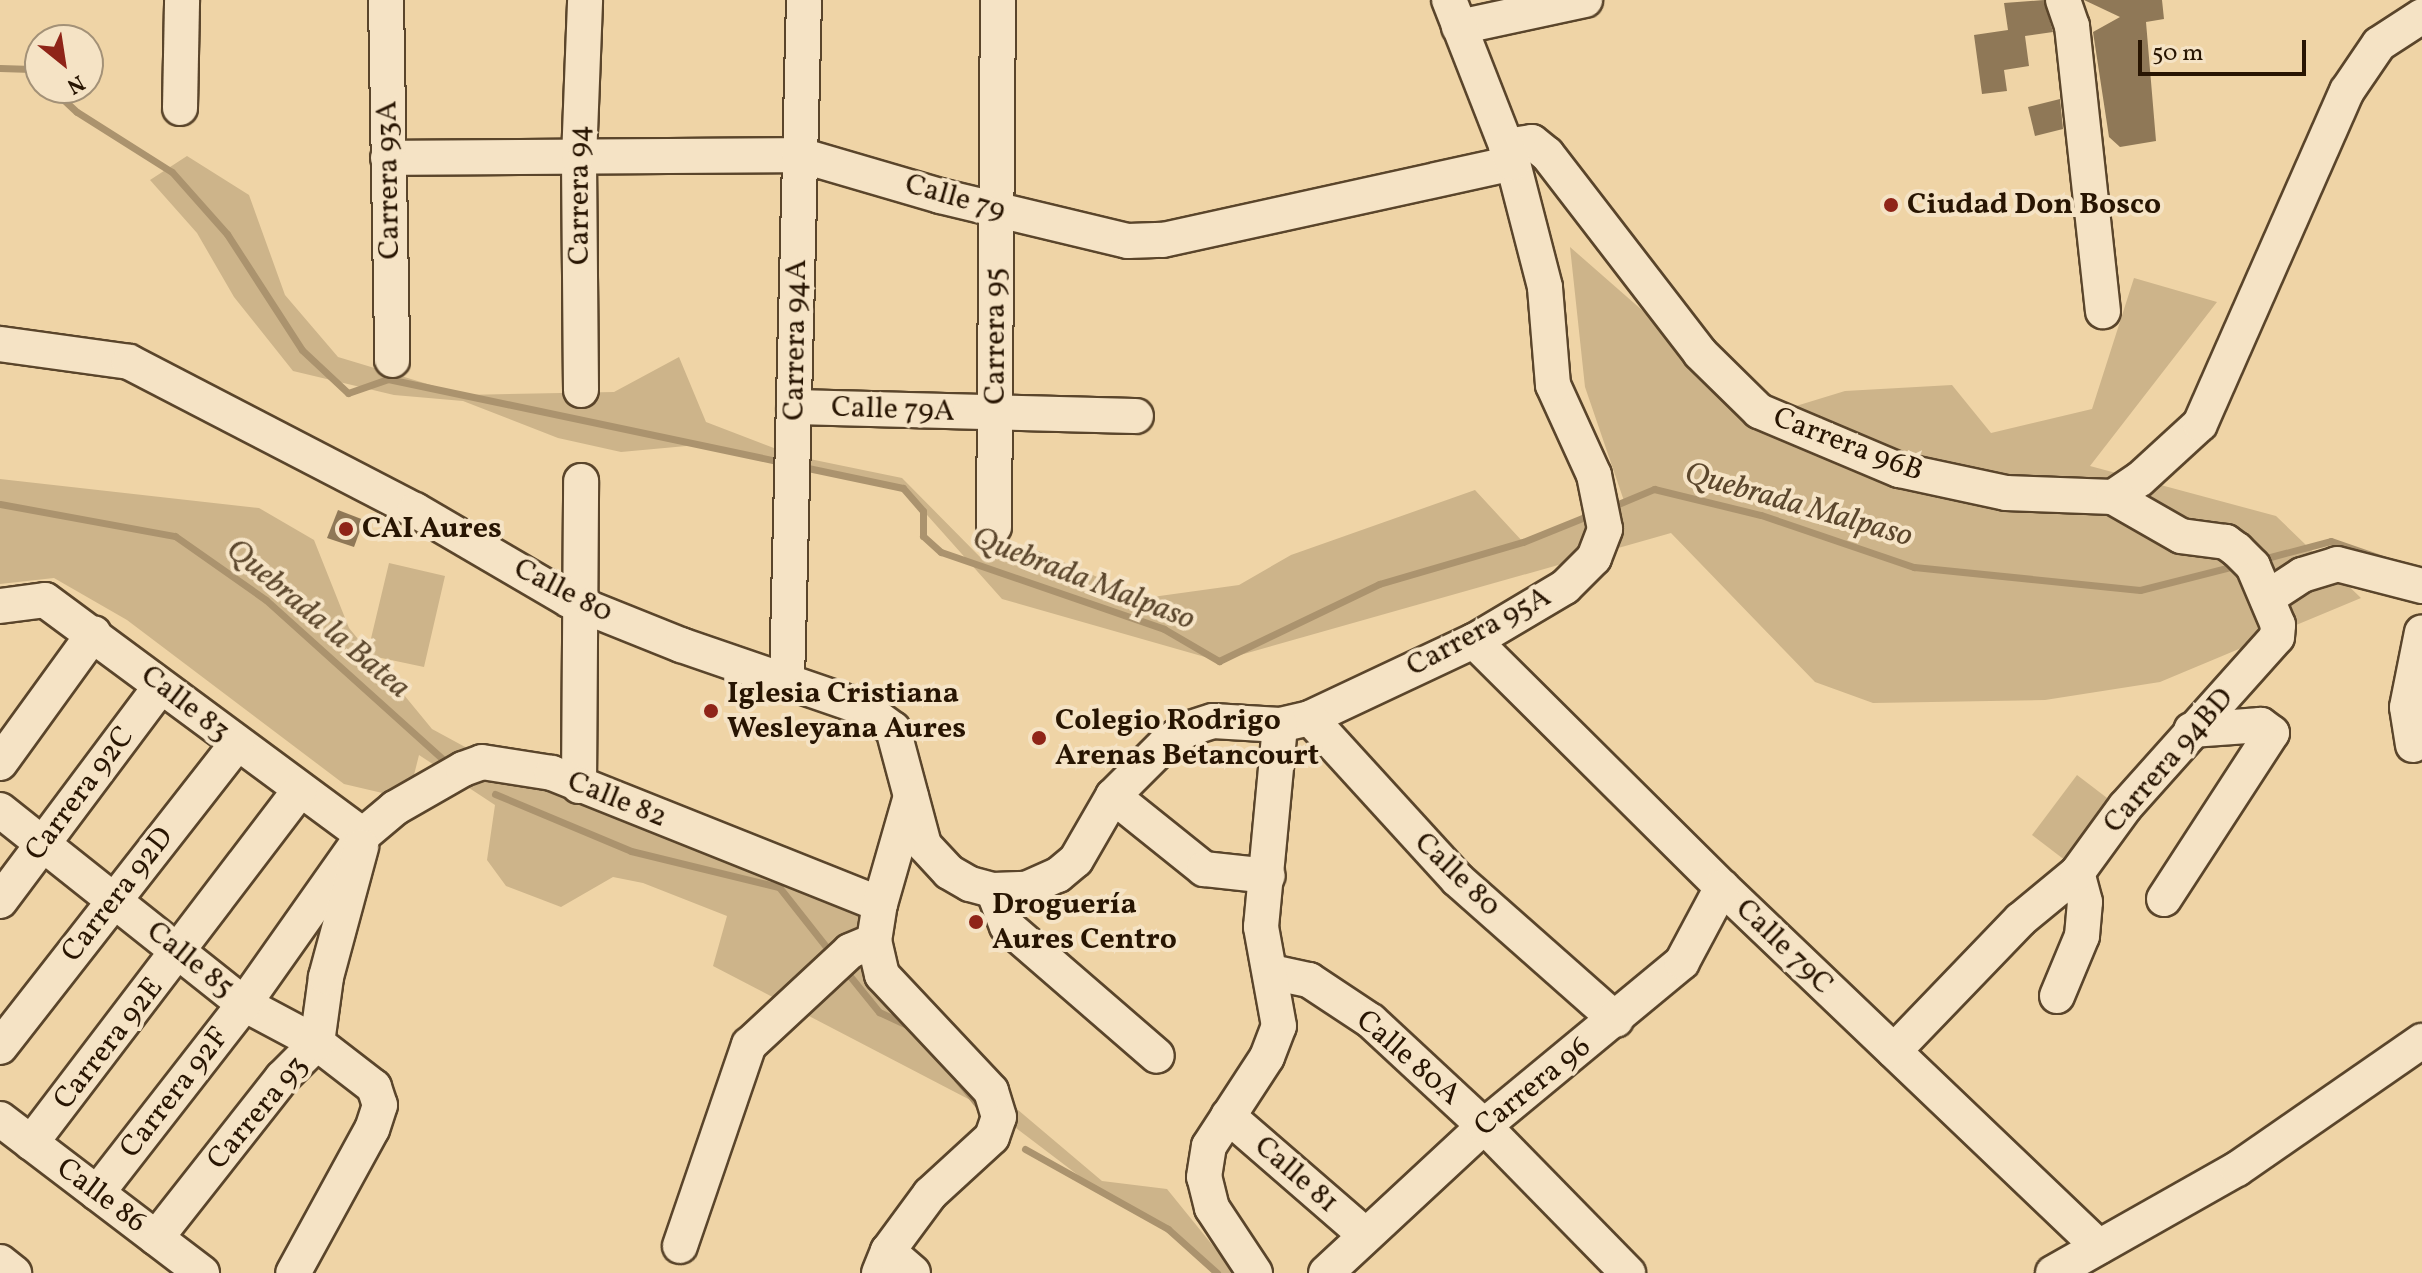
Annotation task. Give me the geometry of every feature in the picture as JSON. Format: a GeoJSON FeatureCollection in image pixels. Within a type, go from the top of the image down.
{"type":"FeatureCollection","features":[{"type":"Feature","properties":{"kind":"street"},"geometry":{"type":"LineString","coordinates":[[180,108],[182,0]]}},
{"type":"Feature","properties":{"kind":"street","name":"Carrera 93A"},"geometry":{"type":"LineString","coordinates":[[386,0],[392,360]]}},
{"type":"Feature","properties":{"kind":"street","name":"Carrera 94"},"geometry":{"type":"LineString","coordinates":[[581,390],[579,159],[585,0]]}},
{"type":"Feature","properties":{"kind":"street","name":"Carrera 94A"},"geometry":{"type":"LineString","coordinates":[[787,680],[804,0]]}},
{"type":"Feature","properties":{"kind":"street","name":"Carrera 95"},"geometry":{"type":"LineString","coordinates":[[994,527],[998,0]]}},
{"type":"Feature","properties":{"kind":"street"},"geometry":{"type":"LineString","coordinates":[[1454,14],[1585,0]]}},
{"type":"Feature","properties":{"kind":"street"},"geometry":{"type":"LineString","coordinates":[[2063,0],[2072,26],[2103,311]]}},
{"type":"Feature","properties":{"kind":"street","name":"Carrera 95A"},"geometry":{"type":"LineString","coordinates":[[993,890],[1026,889],[1058,875],[1089,841],[1113,796],[1165,744],[1188,729],[1213,721],[1295,721],[1474,641],[1565,587],[1594,558],[1602,514],[1594,475],[1553,385],[1545,287],[1510,154],[1454,14]]}},
{"type":"Feature","properties":{"kind":"street"},"geometry":{"type":"LineString","coordinates":[[2113,497],[2140,479],[2200,424],[2347,91],[2379,44],[2422,16]]}},
{"type":"Feature","properties":{"kind":"street","name":"Carrera 96B"},"geometry":{"type":"LineString","coordinates":[[1510,154],[1532,142],[1547,154],[1700,353],[1759,411],[1899,470],[2006,493],[2113,497]]}},
{"type":"Feature","properties":{"kind":"street","name":"Calle 79"},"geometry":{"type":"LineString","coordinates":[[388,158],[800,155],[996,211],[1128,241],[1163,240],[1510,154]]}},
{"type":"Feature","properties":{"kind":"street","name":"Calle 80"},"geometry":{"type":"LineString","coordinates":[[0,344],[129,362],[415,510],[582,606],[885,719],[900,747],[911,796]]}},
{"type":"Feature","properties":{"kind":"street","name":"Calle 79A"},"geometry":{"type":"LineString","coordinates":[[794,407],[1136,416]]}},
{"type":"Feature","properties":{"kind":"street"},"geometry":{"type":"LineString","coordinates":[[579,786],[581,481]]}},
{"type":"Feature","properties":{"kind":"street","name":"Carrera 94BD"},"geometry":{"type":"LineString","coordinates":[[1894,1051],[2020,920],[2077,873],[2191,730],[2277,637],[2267,598],[2253,566],[2226,542],[2181,536],[2113,497]]}},
{"type":"Feature","properties":{"kind":"street"},"geometry":{"type":"LineString","coordinates":[[2267,598],[2302,575],[2337,564],[2422,586]]}},
{"type":"Feature","properties":{"kind":"street","name":"Calle 83"},"geometry":{"type":"LineString","coordinates":[[1,607],[45,600],[94,633],[160,687],[363,835]]}},
{"type":"Feature","properties":{"kind":"street"},"geometry":{"type":"LineString","coordinates":[[2413,745],[2407,707],[2422,632]]}},
{"type":"Feature","properties":{"kind":"street"},"geometry":{"type":"LineString","coordinates":[[0,763],[94,633]]}},
{"type":"Feature","properties":{"kind":"street","name":"Calle 79C"},"geometry":{"type":"LineString","coordinates":[[1474,641],[1722,887],[2099,1247]]}},
{"type":"Feature","properties":{"kind":"street","name":"Carrera 92C"},"geometry":{"type":"LineString","coordinates":[[0,901],[160,687]]}},
{"type":"Feature","properties":{"kind":"street"},"geometry":{"type":"LineString","coordinates":[[1255,1273],[1212,1208],[1204,1177],[1209,1146],[1274,1043],[1278,1002],[1261,927],[1295,721]]}},
{"type":"Feature","properties":{"kind":"street","name":"Calle 80"},"geometry":{"type":"LineString","coordinates":[[1295,721],[1458,880],[1616,1020]]}},
{"type":"Feature","properties":{"kind":"street"},"geometry":{"type":"LineString","coordinates":[[2164,899],[2272,733],[2261,725],[2191,730]]}},
{"type":"Feature","properties":{"kind":"street","name":"Carrera 92D"},"geometry":{"type":"LineString","coordinates":[[0,1047],[237,744]]}},
{"type":"Feature","properties":{"kind":"street","name":"Calle 82"},"geometry":{"type":"LineString","coordinates":[[363,835],[395,808],[482,762],[526,766],[880,904]]}},
{"type":"Feature","properties":{"kind":"street","name":"Carrera 92E"},"geometry":{"type":"LineString","coordinates":[[31,1143],[181,952],[300,790]]}},
{"type":"Feature","properties":{"kind":"street"},"geometry":{"type":"LineString","coordinates":[[911,796],[924,845],[949,872],[993,890],[1007,926],[1157,1056]]}},
{"type":"Feature","properties":{"kind":"street"},"geometry":{"type":"LineString","coordinates":[[893,1266],[930,1194],[992,1137],[999,1117],[991,1091],[882,975],[874,941],[880,904],[911,796]]}},
{"type":"Feature","properties":{"kind":"street"},"geometry":{"type":"LineString","coordinates":[[1113,796],[1204,869],[1268,876]]}},
{"type":"Feature","properties":{"kind":"street","name":"Calle 85"},"geometry":{"type":"LineString","coordinates":[[0,810],[244,1004],[317,1043],[374,1087],[380,1105],[293,1273]]}},
{"type":"Feature","properties":{"kind":"street","name":"Carrera 92F"},"geometry":{"type":"LineString","coordinates":[[97,1193],[244,1004],[363,835]]}},
{"type":"Feature","properties":{"kind":"street","name":"Carrera 93"},"geometry":{"type":"LineString","coordinates":[[156,1238],[282,1078],[317,1043],[326,977],[363,835]]}},
{"type":"Feature","properties":{"kind":"street"},"geometry":{"type":"LineString","coordinates":[[2057,996],[2082,936],[2085,902],[2077,873]]}},
{"type":"Feature","properties":{"kind":"street","name":"Carrera 96"},"geometry":{"type":"LineString","coordinates":[[1326,1273],[1364,1234],[1484,1126],[1616,1020],[1682,962],[1722,887]]}},
{"type":"Feature","properties":{"kind":"street"},"geometry":{"type":"LineString","coordinates":[[680,1246],[749,1045],[850,951],[874,941]]}},
{"type":"Feature","properties":{"kind":"street","name":"Calle 80A"},"geometry":{"type":"LineString","coordinates":[[1271,972],[1309,980],[1371,1021],[1484,1126],[1628,1273]]}},
{"type":"Feature","properties":{"kind":"street"},"geometry":{"type":"LineString","coordinates":[[2053,1273],[2237,1169],[2422,1041]]}},
{"type":"Feature","properties":{"kind":"street","name":"Calle 81"},"geometry":{"type":"LineString","coordinates":[[1228,1116],[1364,1234]]}},
{"type":"Feature","properties":{"kind":"street","name":"Calle 86"},"geometry":{"type":"LineString","coordinates":[[0,1119],[202,1273]]}},
{"type":"Feature","properties":{"kind":"street"},"geometry":{"type":"LineString","coordinates":[[0,1262],[14,1273]]}},
{"type":"Feature","properties":{"kind":"shaded area"},"geometry":{"type":"Polygon","coordinates":[[[187,156],[249,195],[285,295],[338,357],[464,395],[614,392],[679,357],[706,422],[795,456],[902,478],[983,560],[1036,550],[1145,598],[1239,585],[1291,555],[1475,490],[1523,542],[1624,501],[1585,387],[1570,247],[1763,416],[1845,391],[1952,385],[1991,433],[2092,409],[2134,278],[2217,302],[2090,466],[2276,516],[2361,598],[2160,682],[2045,700],[1873,703],[1815,682],[1671,533],[1219,661],[1002,599],[903,488],[708,444],[621,452],[558,438],[463,401],[394,395],[293,371],[234,297],[197,233],[150,180],[187,156]]]}},
{"type":"Feature","properties":{"kind":"shaded area"},"geometry":{"type":"Polygon","coordinates":[[[0,479],[259,508],[314,540],[349,628],[368,651],[389,563],[445,576],[424,667],[372,656],[432,729],[537,786],[850,895],[882,977],[992,1088],[1102,1181],[1167,1189],[1235,1273],[1217,1273],[1168,1229],[1099,1191],[999,1115],[713,966],[727,916],[643,883],[613,877],[561,907],[506,886],[487,860],[495,805],[419,755],[408,799],[344,784],[127,620],[54,578],[0,584],[0,479]]]}},
{"type":"Feature","properties":{"kind":"shaded area"},"geometry":{"type":"Polygon","coordinates":[[[2077,775],[2115,804],[2070,864],[2032,835],[2077,775]]]}},
{"type":"Feature","properties":{"kind":"building"},"geometry":{"type":"Polygon","coordinates":[[[2044,0],[2053,32],[2025,36],[2029,66],[2004,70],[2007,91],[1982,94],[1974,35],[2008,30],[2004,3],[2044,0]]]}},
{"type":"Feature","properties":{"kind":"building"},"geometry":{"type":"Polygon","coordinates":[[[2084,0],[2162,0],[2164,19],[2146,22],[2156,141],[2120,147],[2109,137],[2093,32],[2120,17],[2084,0]]]}},
{"type":"Feature","properties":{"kind":"building"},"geometry":{"type":"Polygon","coordinates":[[[2060,99],[2063,129],[2035,136],[2028,107],[2060,99]]]}},
{"type":"Feature","properties":{"kind":"building","name":"CAI Aures"},"geometry":{"type":"Polygon","coordinates":[[[338,510],[364,520],[354,547],[327,538],[338,510]]]}},
{"type":"Feature","properties":{"kind":"waterway","name":"Quebrada Malpaso"},"geometry":{"type":"LineString","coordinates":[[0,68],[24,69]]}},
{"type":"Feature","properties":{"kind":"waterway","name":"Quebrada Malpaso"},"geometry":{"type":"LineString","coordinates":[[68,104],[172,172],[227,234],[302,350],[348,393],[388,379],[783,462]]}},
{"type":"Feature","properties":{"kind":"waterway","name":"Quebrada Malpaso"},"geometry":{"type":"LineString","coordinates":[[803,467],[903,488],[923,511],[923,536],[941,552],[1164,629],[1219,661],[1379,584],[1523,542],[1592,514]]}},
{"type":"Feature","properties":{"kind":"waterway","name":"Quebrada Malpaso"},"geometry":{"type":"LineString","coordinates":[[1611,507],[1654,489],[1761,515],[1914,567],[2140,590],[2239,565]]}},
{"type":"Feature","properties":{"kind":"waterway","name":"Quebrada la Batea"},"geometry":{"type":"LineString","coordinates":[[0,504],[175,536],[266,600],[449,765]]}},
{"type":"Feature","properties":{"kind":"waterway","name":"Quebrada Malpaso"},"geometry":{"type":"LineString","coordinates":[[2259,560],[2331,541],[2386,560]]}},
{"type":"Feature","properties":{"kind":"waterway","name":"Quebrada la Batea"},"geometry":{"type":"LineString","coordinates":[[495,794],[631,851],[779,887],[832,954]]}},
{"type":"Feature","properties":{"kind":"waterway","name":"Quebrada la Batea"},"geometry":{"type":"LineString","coordinates":[[845,970],[879,1012],[913,1028]]}},
{"type":"Feature","properties":{"kind":"waterway","name":"Quebrada la Batea"},"geometry":{"type":"LineString","coordinates":[[957,1079],[982,1110]]}},
{"type":"Feature","properties":{"kind":"waterway","name":"Quebrada la Batea"},"geometry":{"type":"LineString","coordinates":[[1025,1149],[1168,1229],[1217,1273]]}},
{"type":"Feature","properties":{"kind":"place","name":"Ciudad Don Bosco"},"geometry":{"type":"Point","coordinates":[1891,205]}},
{"type":"Feature","properties":{"kind":"place","name":"CAI Aures"},"geometry":{"type":"Point","coordinates":[346,529]}},
{"type":"Feature","properties":{"kind":"place","name":"Iglesia Cristiana Wesleyana Aures"},"geometry":{"type":"Point","coordinates":[711,711]}},
{"type":"Feature","properties":{"kind":"place","name":"Colegio Rodrigo Arenas Betancourt"},"geometry":{"type":"Point","coordinates":[1039,738]}},
{"type":"Feature","properties":{"kind":"place","name":"Droguería Aures Centro"},"geometry":{"type":"Point","coordinates":[976,922]}}]}
